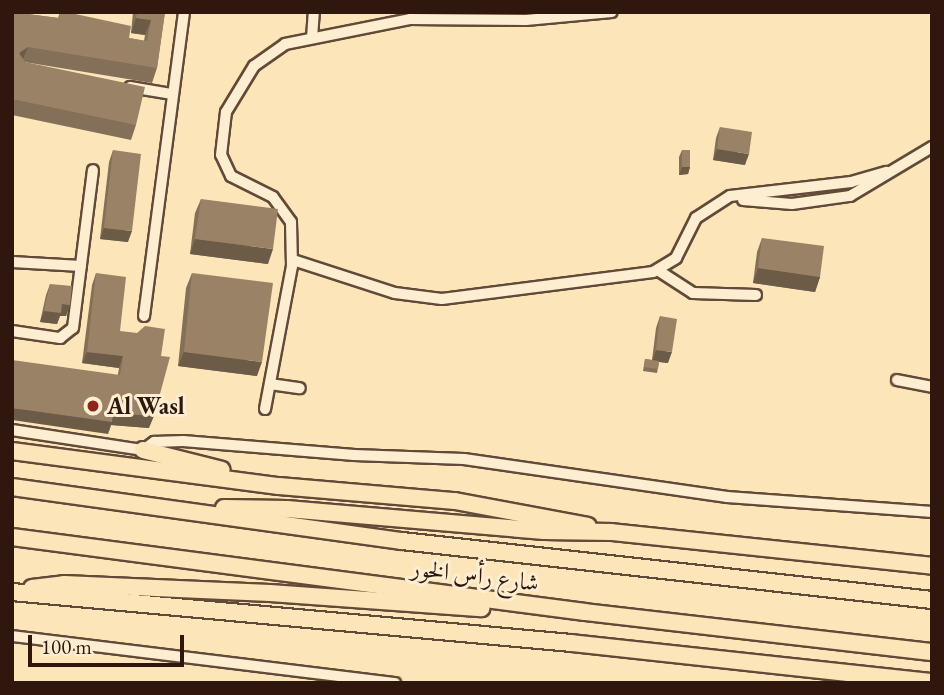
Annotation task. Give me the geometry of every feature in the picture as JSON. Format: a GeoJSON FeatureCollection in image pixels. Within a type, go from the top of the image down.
{"type":"FeatureCollection","features":[{"type":"Feature","properties":{"kind":"highway"},"geometry":{"type":"LineString","coordinates":[[143,450],[331,491]]}},
{"type":"Feature","properties":{"kind":"highway"},"geometry":{"type":"LineString","coordinates":[[12,451],[331,491],[455,501],[546,515],[611,532]]}},
{"type":"Feature","properties":{"kind":"highway","name":"شارع رأس الخور"},"geometry":{"type":"LineString","coordinates":[[12,487],[402,541],[932,600]]}},
{"type":"Feature","properties":{"kind":"highway"},"geometry":{"type":"LineString","coordinates":[[155,507],[287,509],[544,531],[611,532],[932,566]]}},
{"type":"Feature","properties":{"kind":"highway","name":"شارع رأس الخور"},"geometry":{"type":"LineString","coordinates":[[12,537],[585,612],[932,652]]}},
{"type":"Feature","properties":{"kind":"highway"},"geometry":{"type":"LineString","coordinates":[[12,591],[64,584],[585,612]]}},
{"type":"Feature","properties":{"kind":"highway"},"geometry":{"type":"LineString","coordinates":[[12,591],[571,643],[932,682]]}},
{"type":"Feature","properties":{"kind":"street"},"geometry":{"type":"LineString","coordinates":[[144,316],[184,12]]}},
{"type":"Feature","properties":{"kind":"street"},"geometry":{"type":"LineString","coordinates":[[312,38],[314,12]]}},
{"type":"Feature","properties":{"kind":"street"},"geometry":{"type":"LineString","coordinates":[[265,409],[293,260],[288,215],[266,191],[237,181],[226,171],[220,155],[221,129],[230,104],[261,58],[285,44],[428,18],[526,20],[612,12]]}},
{"type":"Feature","properties":{"kind":"street"},"geometry":{"type":"LineString","coordinates":[[117,85],[172,94]]}},
{"type":"Feature","properties":{"kind":"street"},"geometry":{"type":"LineString","coordinates":[[293,260],[395,293],[442,299],[659,271],[676,258],[696,218],[734,195],[851,182],[887,172],[932,147]]}},
{"type":"Feature","properties":{"kind":"street"},"geometry":{"type":"LineString","coordinates":[[12,331],[55,338],[70,333],[93,170]]}},
{"type":"Feature","properties":{"kind":"street"},"geometry":{"type":"LineString","coordinates":[[12,262],[81,266]]}},
{"type":"Feature","properties":{"kind":"street"},"geometry":{"type":"LineString","coordinates":[[659,271],[693,293],[755,295]]}},
{"type":"Feature","properties":{"kind":"street"},"geometry":{"type":"LineString","coordinates":[[897,380],[932,387]]}},
{"type":"Feature","properties":{"kind":"street"},"geometry":{"type":"LineString","coordinates":[[270,384],[300,388]]}},
{"type":"Feature","properties":{"kind":"street"},"geometry":{"type":"LineString","coordinates":[[12,430],[143,450],[154,442],[196,441],[354,456],[464,459],[727,497],[932,512]]}},
{"type":"Feature","properties":{"kind":"street"},"geometry":{"type":"LineString","coordinates":[[12,636],[395,683]]}},
{"type":"Feature","properties":{"kind":"building"},"geometry":{"type":"Polygon","coordinates":[[[12,12],[59,18],[60,12],[66,12],[131,26],[129,38],[147,41],[151,20],[136,18],[137,12],[165,12],[157,68],[28,47],[19,53],[25,62],[145,87],[136,125],[12,99],[12,12]]]}},
{"type":"Feature","properties":{"kind":"building"},"geometry":{"type":"Polygon","coordinates":[[[720,127],[752,132],[749,154],[717,149],[720,127]]]}},
{"type":"Feature","properties":{"kind":"building"},"geometry":{"type":"Polygon","coordinates":[[[113,150],[141,154],[132,231],[104,228],[113,150]]]}},
{"type":"Feature","properties":{"kind":"building"},"geometry":{"type":"Polygon","coordinates":[[[682,150],[690,150],[690,167],[682,167],[682,150]]]}},
{"type":"Feature","properties":{"kind":"building"},"geometry":{"type":"Polygon","coordinates":[[[201,199],[278,209],[273,249],[195,239],[201,199]]]}},
{"type":"Feature","properties":{"kind":"building"},"geometry":{"type":"Polygon","coordinates":[[[762,238],[824,246],[820,277],[758,268],[762,238]]]}},
{"type":"Feature","properties":{"kind":"building"},"geometry":{"type":"Polygon","coordinates":[[[96,273],[126,277],[120,331],[137,333],[145,326],[165,329],[161,356],[170,357],[154,416],[113,413],[112,422],[12,408],[12,360],[120,375],[123,356],[87,352],[96,273]]]}},
{"type":"Feature","properties":{"kind":"building"},"geometry":{"type":"Polygon","coordinates":[[[192,273],[273,283],[262,362],[184,352],[192,273]]]}},
{"type":"Feature","properties":{"kind":"building"},"geometry":{"type":"Polygon","coordinates":[[[50,284],[72,286],[70,305],[62,304],[61,313],[44,311],[50,284]]]}},
{"type":"Feature","properties":{"kind":"building"},"geometry":{"type":"Polygon","coordinates":[[[660,316],[677,319],[672,352],[656,350],[660,316]]]}},
{"type":"Feature","properties":{"kind":"building"},"geometry":{"type":"Polygon","coordinates":[[[645,359],[659,361],[658,369],[644,367],[645,359]]]}},
{"type":"Feature","properties":{"kind":"place","name":"Al Wasl"},"geometry":{"type":"Point","coordinates":[93,406]}}]}
